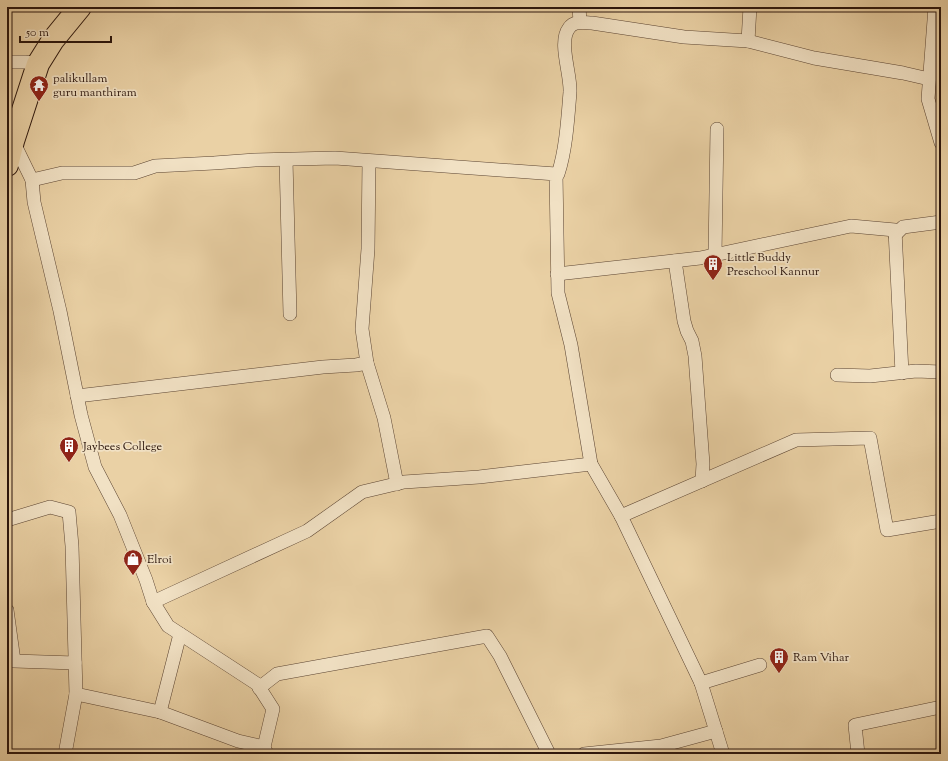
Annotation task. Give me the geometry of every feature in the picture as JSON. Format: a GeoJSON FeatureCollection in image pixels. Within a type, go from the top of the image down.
{"type":"FeatureCollection","features":[{"type":"Feature","properties":{"kind":"highway"},"geometry":{"type":"LineString","coordinates":[[7,165],[13,141],[38,64],[53,40],[76,9]]}},
{"type":"Feature","properties":{"kind":"street"},"geometry":{"type":"LineString","coordinates":[[579,7],[580,22]]}},
{"type":"Feature","properties":{"kind":"street"},"geometry":{"type":"LineString","coordinates":[[748,41],[750,7]]}},
{"type":"Feature","properties":{"kind":"street"},"geometry":{"type":"LineString","coordinates":[[935,7],[928,100],[941,143]]}},
{"type":"Feature","properties":{"kind":"street"},"geometry":{"type":"LineString","coordinates":[[723,754],[701,683],[621,516],[591,464],[571,345],[558,294],[556,174],[558,174],[563,160],[570,90],[565,54],[566,33],[569,27],[580,22],[684,37],[748,41],[814,58],[903,73],[929,79]]}},
{"type":"Feature","properties":{"kind":"street"},"geometry":{"type":"LineString","coordinates":[[7,62],[38,64]]}},
{"type":"Feature","properties":{"kind":"street"},"geometry":{"type":"LineString","coordinates":[[715,255],[717,129]]}},
{"type":"Feature","properties":{"kind":"street"},"geometry":{"type":"LineString","coordinates":[[13,141],[32,180],[34,202],[60,311],[77,396],[95,467],[120,515],[146,580],[153,602],[168,626],[256,684],[273,710],[265,751],[160,712],[76,694]]}},
{"type":"Feature","properties":{"kind":"street"},"geometry":{"type":"LineString","coordinates":[[32,180],[62,173],[134,173],[156,166],[255,160],[335,158],[556,174]]}},
{"type":"Feature","properties":{"kind":"street"},"geometry":{"type":"LineString","coordinates":[[286,160],[290,314]]}},
{"type":"Feature","properties":{"kind":"street"},"geometry":{"type":"LineString","coordinates":[[369,161],[368,249],[362,329],[367,363],[384,418],[397,484]]}},
{"type":"Feature","properties":{"kind":"street"},"geometry":{"type":"LineString","coordinates":[[895,235],[903,227],[941,222]]}},
{"type":"Feature","properties":{"kind":"street"},"geometry":{"type":"LineString","coordinates":[[557,274],[676,261],[715,255],[851,226],[895,230],[902,373]]}},
{"type":"Feature","properties":{"kind":"street"},"geometry":{"type":"LineString","coordinates":[[676,261],[684,321],[687,332],[692,341],[695,356],[703,464],[702,481]]}},
{"type":"Feature","properties":{"kind":"street"},"geometry":{"type":"LineString","coordinates":[[77,396],[323,367],[356,366],[367,363]]}},
{"type":"Feature","properties":{"kind":"street"},"geometry":{"type":"LineString","coordinates":[[837,375],[870,376],[916,371],[941,372]]}},
{"type":"Feature","properties":{"kind":"street"},"geometry":{"type":"LineString","coordinates":[[621,516],[796,440],[870,438],[887,530],[941,521]]}},
{"type":"Feature","properties":{"kind":"street"},"geometry":{"type":"LineString","coordinates":[[153,602],[307,531],[362,492],[404,482],[479,477],[591,464]]}},
{"type":"Feature","properties":{"kind":"street"},"geometry":{"type":"LineString","coordinates":[[7,520],[50,507],[70,512],[76,694],[65,754]]}},
{"type":"Feature","properties":{"kind":"street"},"geometry":{"type":"LineString","coordinates":[[7,610],[14,661],[75,663]]}},
{"type":"Feature","properties":{"kind":"street"},"geometry":{"type":"LineString","coordinates":[[160,712],[180,634]]}},
{"type":"Feature","properties":{"kind":"street"},"geometry":{"type":"LineString","coordinates":[[259,688],[277,674],[487,636],[500,656],[549,754]]}},
{"type":"Feature","properties":{"kind":"street"},"geometry":{"type":"LineString","coordinates":[[701,683],[760,665]]}},
{"type":"Feature","properties":{"kind":"street"},"geometry":{"type":"LineString","coordinates":[[858,754],[855,725],[941,708]]}},
{"type":"Feature","properties":{"kind":"street"},"geometry":{"type":"LineString","coordinates":[[584,754],[661,746],[716,731]]}},
{"type":"Feature","properties":{"kind":"place","name":"palikullam guru manthiram"},"geometry":{"type":"Point","coordinates":[39,102]}},
{"type":"Feature","properties":{"kind":"place","name":"Little Buddy Preschool Kannur"},"geometry":{"type":"Point","coordinates":[713,281]}},
{"type":"Feature","properties":{"kind":"place","name":"Jaybees College"},"geometry":{"type":"Point","coordinates":[69,463]}},
{"type":"Feature","properties":{"kind":"place","name":"Elroi"},"geometry":{"type":"Point","coordinates":[133,576]}},
{"type":"Feature","properties":{"kind":"place","name":"Ram Vihar"},"geometry":{"type":"Point","coordinates":[779,674]}}]}
